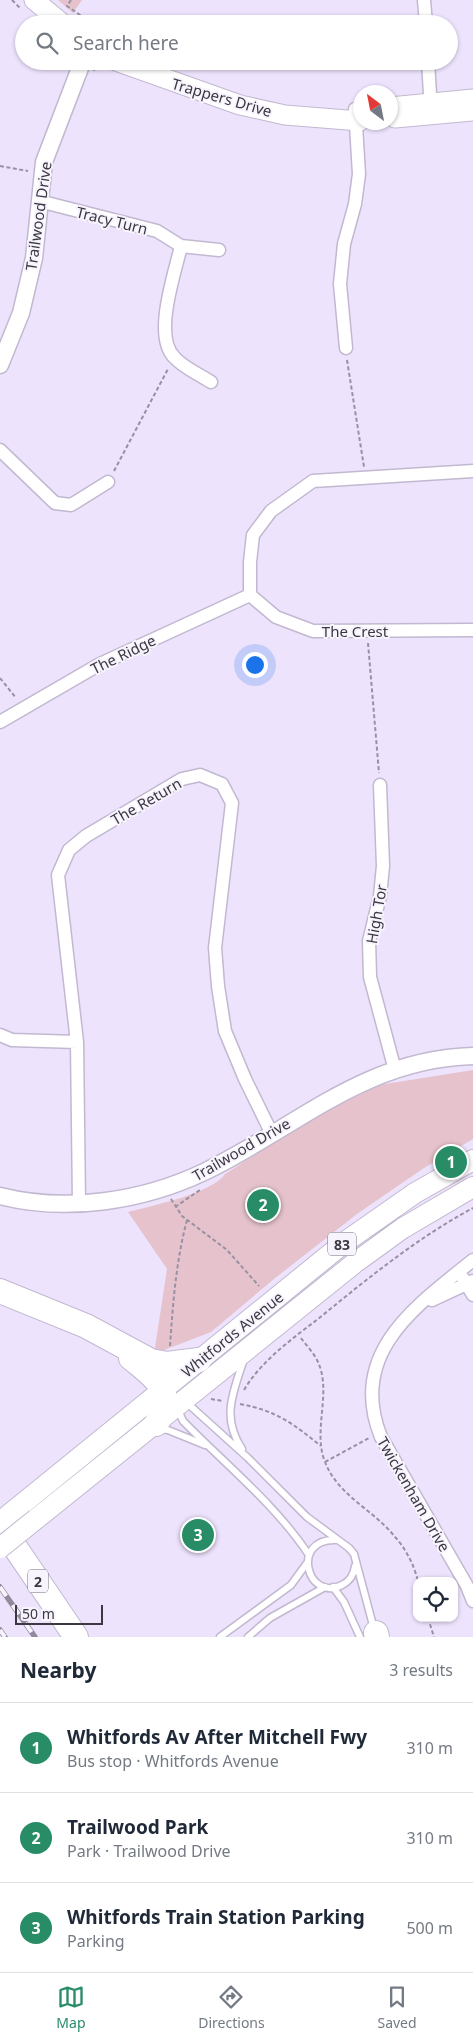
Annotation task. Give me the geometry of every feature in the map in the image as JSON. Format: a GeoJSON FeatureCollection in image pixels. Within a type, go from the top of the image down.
{"type":"FeatureCollection","features":[{"type":"Feature","properties":{"kind":"highway"},"geometry":{"type":"LineString","coordinates":[[0,1291],[66,1317],[151,1361],[167,1364],[194,1365]]}},
{"type":"Feature","properties":{"kind":"highway"},"geometry":{"type":"LineString","coordinates":[[104,1336],[169,1401]]}},
{"type":"Feature","properties":{"kind":"highway","name":"2"},"geometry":{"type":"LineString","coordinates":[[0,1523],[76,1637]]}},
{"type":"Feature","properties":{"kind":"main road"},"geometry":{"type":"LineString","coordinates":[[34,0],[65,15]]}},
{"type":"Feature","properties":{"kind":"main road","name":"Trappers Drive"},"geometry":{"type":"LineString","coordinates":[[141,70],[240,105],[285,115],[353,115]]}},
{"type":"Feature","properties":{"kind":"main road","name":"Trappers Drive"},"geometry":{"type":"LineString","coordinates":[[167,70],[243,96],[284,105],[353,114]]}},
{"type":"Feature","properties":{"kind":"main road"},"geometry":{"type":"LineString","coordinates":[[398,116],[473,99]]}},
{"type":"Feature","properties":{"kind":"main road"},"geometry":{"type":"LineString","coordinates":[[398,107],[473,110]]}},
{"type":"Feature","properties":{"kind":"main road","name":"Whitfords Avenue"},"geometry":{"type":"LineString","coordinates":[[0,1548],[36,1519],[169,1401],[194,1365],[378,1217],[473,1160]]}},
{"type":"Feature","properties":{"kind":"main road","name":"Whitfords Avenue"},"geometry":{"type":"LineString","coordinates":[[0,1523],[24,1502],[247,1349],[356,1262],[403,1228],[473,1187]]}},
{"type":"Feature","properties":{"kind":"street"},"geometry":{"type":"LineString","coordinates":[[424,0],[425,15]]}},
{"type":"Feature","properties":{"kind":"street","name":"Trailwood Drive"},"geometry":{"type":"LineString","coordinates":[[0,365],[21,313],[34,258],[44,162],[80,70]]}},
{"type":"Feature","properties":{"kind":"street"},"geometry":{"type":"LineString","coordinates":[[428,70],[430,109]]}},
{"type":"Feature","properties":{"kind":"street"},"geometry":{"type":"LineString","coordinates":[[346,348],[340,284],[344,244],[359,174],[358,130]]}},
{"type":"Feature","properties":{"kind":"street","name":"Tracy Turn"},"geometry":{"type":"LineString","coordinates":[[39,201],[157,231],[181,246],[219,250]]}},
{"type":"Feature","properties":{"kind":"street"},"geometry":{"type":"LineString","coordinates":[[181,246],[164,325],[168,347],[174,358],[211,382]]}},
{"type":"Feature","properties":{"kind":"street"},"geometry":{"type":"LineString","coordinates":[[0,450],[54,502],[71,505],[108,482]]}},
{"type":"Feature","properties":{"kind":"street"},"geometry":{"type":"LineString","coordinates":[[250,595],[250,562],[253,535],[271,511],[313,482],[473,471]]}},
{"type":"Feature","properties":{"kind":"street","name":"The Crest"},"geometry":{"type":"LineString","coordinates":[[250,595],[276,617],[313,631],[473,630]]}},
{"type":"Feature","properties":{"kind":"street","name":"The Ridge"},"geometry":{"type":"LineString","coordinates":[[0,722],[100,664],[250,595]]}},
{"type":"Feature","properties":{"kind":"street","name":"The Return"},"geometry":{"type":"LineString","coordinates":[[79,1202],[77,1042],[58,875],[68,850],[86,836],[182,779],[200,775],[222,784],[232,803],[215,948],[218,986],[225,1031],[245,1079],[271,1132]]}},
{"type":"Feature","properties":{"kind":"street","name":"High Tor"},"geometry":{"type":"LineString","coordinates":[[380,785],[383,866],[380,896],[369,941],[370,977],[395,1070]]}},
{"type":"Feature","properties":{"kind":"street"},"geometry":{"type":"LineString","coordinates":[[0,1035],[12,1040],[77,1042]]}},
{"type":"Feature","properties":{"kind":"street","name":"Trailwood Drive"},"geometry":{"type":"LineString","coordinates":[[0,1196],[41,1202],[79,1202],[127,1198],[168,1187],[205,1171],[340,1092],[395,1070],[473,1056]]}},
{"type":"Feature","properties":{"kind":"street","name":"Twickenham Drive"},"geometry":{"type":"LineString","coordinates":[[473,1260],[396,1329],[381,1352],[373,1377],[373,1411],[381,1437],[467,1586],[473,1601]]}},
{"type":"Feature","properties":{"kind":"street"},"geometry":{"type":"LineString","coordinates":[[459,1271],[471,1287]]}},
{"type":"Feature","properties":{"kind":"street","name":"Twickenham Drive"},"geometry":{"type":"LineString","coordinates":[[419,1307],[471,1287]]}},
{"type":"Feature","properties":{"kind":"lane"},"geometry":{"type":"LineString","coordinates":[[247,1349],[231,1398],[230,1419],[234,1437],[248,1458]]}},
{"type":"Feature","properties":{"kind":"lane"},"geometry":{"type":"LineString","coordinates":[[169,1401],[168,1430],[208,1447]]}},
{"type":"Feature","properties":{"kind":"lane"},"geometry":{"type":"LineString","coordinates":[[169,1401],[180,1418],[294,1532],[309,1555]]}},
{"type":"Feature","properties":{"kind":"lane"},"geometry":{"type":"LineString","coordinates":[[169,1401],[248,1458],[307,1517],[349,1548],[355,1562],[372,1636]]}},
{"type":"Feature","properties":{"kind":"lane"},"geometry":{"type":"LineString","coordinates":[[220,1637],[291,1585],[307,1563],[309,1555],[322,1541],[336,1540]]}},
{"type":"Feature","properties":{"kind":"lane"},"geometry":{"type":"LineString","coordinates":[[307,1563],[312,1578],[325,1587],[333,1588],[340,1586],[352,1576],[355,1562]]}},
{"type":"Feature","properties":{"kind":"lane"},"geometry":{"type":"LineString","coordinates":[[248,1637],[270,1618],[325,1587]]}},
{"type":"Feature","properties":{"kind":"lane"},"geometry":{"type":"LineString","coordinates":[[333,1588],[372,1636]]}},
{"type":"Feature","properties":{"kind":"path"},"geometry":{"type":"LineString","coordinates":[[65,15],[71,0]]}},
{"type":"Feature","properties":{"kind":"path"},"geometry":{"type":"LineString","coordinates":[[0,166],[31,172]]}},
{"type":"Feature","properties":{"kind":"path"},"geometry":{"type":"LineString","coordinates":[[346,348],[366,477]]}},
{"type":"Feature","properties":{"kind":"path"},"geometry":{"type":"LineString","coordinates":[[108,482],[174,358]]}},
{"type":"Feature","properties":{"kind":"path"},"geometry":{"type":"LineString","coordinates":[[367,630],[380,785]]}},
{"type":"Feature","properties":{"kind":"path"},"geometry":{"type":"LineString","coordinates":[[0,678],[24,708]]}},
{"type":"Feature","properties":{"kind":"path"},"geometry":{"type":"LineString","coordinates":[[176,1206],[203,1188]]}},
{"type":"Feature","properties":{"kind":"path"},"geometry":{"type":"LineString","coordinates":[[165,1197],[171,1199],[187,1220],[227,1250],[259,1286]]}},
{"type":"Feature","properties":{"kind":"path"},"geometry":{"type":"LineString","coordinates":[[242,1394],[250,1380],[281,1348],[397,1257],[450,1220],[473,1208]]}},
{"type":"Feature","properties":{"kind":"path"},"geometry":{"type":"LineString","coordinates":[[170,1353],[175,1281],[187,1220]]}},
{"type":"Feature","properties":{"kind":"path"},"geometry":{"type":"LineString","coordinates":[[301,1338],[317,1360],[321,1372],[323,1392],[321,1446],[325,1462],[342,1489],[395,1536],[414,1568],[417,1577]]}},
{"type":"Feature","properties":{"kind":"path"},"geometry":{"type":"LineString","coordinates":[[241,1399],[240,1404],[266,1409],[288,1420],[321,1446]]}},
{"type":"Feature","properties":{"kind":"path"},"geometry":{"type":"LineString","coordinates":[[325,1462],[370,1438]]}},
{"type":"Feature","properties":{"kind":"path"},"geometry":{"type":"LineString","coordinates":[[429,1622],[434,1637]]}},
{"type":"Feature","properties":{"kind":"shaded area"},"geometry":{"type":"Polygon","coordinates":[[[58,0],[82,0],[73,13],[58,0]]]}},
{"type":"Feature","properties":{"kind":"shaded area"},"geometry":{"type":"Polygon","coordinates":[[[473,1070],[473,1139],[424,1168],[357,1214],[274,1279],[211,1332],[154,1354],[167,1269],[128,1212],[181,1198],[208,1187],[314,1117],[379,1085],[473,1070]]]}},
{"type":"Feature","properties":{"kind":"railway"},"geometry":{"type":"LineString","coordinates":[[0,1587],[35,1637]]}},
{"type":"Feature","properties":{"kind":"railway"},"geometry":{"type":"LineString","coordinates":[[0,1630],[5,1637]]}},
{"type":"Feature","properties":{"kind":"place","name":"Whitfords Av After Mitchell Fwy"},"geometry":{"type":"Point","coordinates":[451,1162]}},
{"type":"Feature","properties":{"kind":"place","name":"Trailwood Park"},"geometry":{"type":"Point","coordinates":[263,1205]}},
{"type":"Feature","properties":{"kind":"place","name":"Whitfords Train Station Parking"},"geometry":{"type":"Point","coordinates":[198,1535]}}]}
